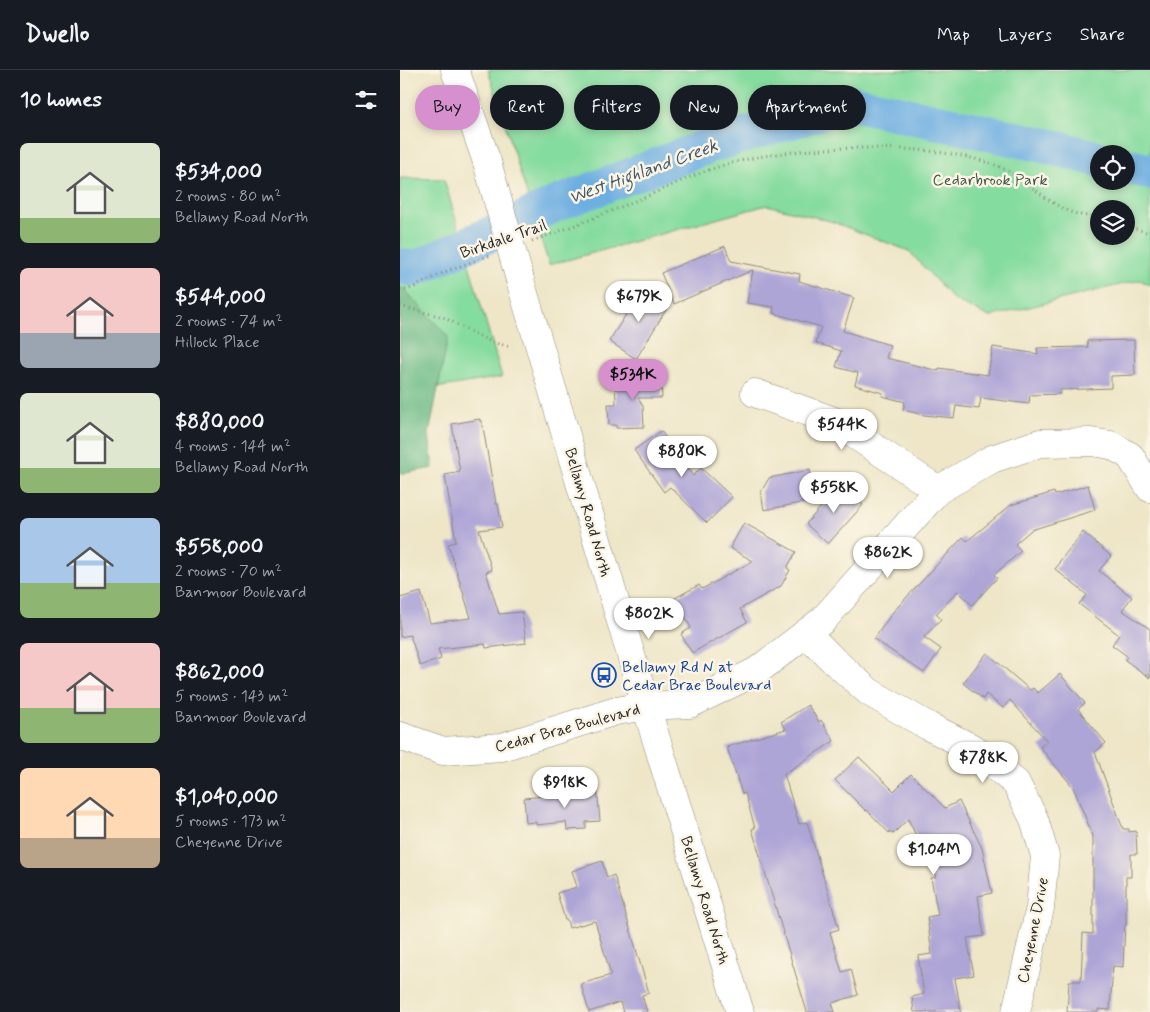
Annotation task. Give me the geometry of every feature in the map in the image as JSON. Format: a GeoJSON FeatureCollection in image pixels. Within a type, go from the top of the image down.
{"type":"FeatureCollection","features":[{"type":"Feature","properties":{"kind":"street","name":"Bellamy Road North"},"geometry":{"type":"LineString","coordinates":[[456,70],[487,162],[646,706],[740,1012]]}},
{"type":"Feature","properties":{"kind":"street"},"geometry":{"type":"LineString","coordinates":[[755,392],[834,420],[938,490]]}},
{"type":"Feature","properties":{"kind":"street","name":"Cedar Brae Boulevard"},"geometry":{"type":"LineString","coordinates":[[400,736],[443,751],[502,747],[616,711],[646,706],[690,704],[757,671],[823,620],[938,490],[992,459],[1040,444],[1091,442],[1111,445],[1130,456],[1150,488]]}},
{"type":"Feature","properties":{"kind":"street","name":"Cheyenne Drive"},"geometry":{"type":"LineString","coordinates":[[806,633],[869,692],[928,726],[974,749],[1016,784],[1034,819],[1045,856],[1040,908],[1016,1012]]}},
{"type":"Feature","properties":{"kind":"path","name":"Birkdale Trail"},"geometry":{"type":"LineString","coordinates":[[530,242],[575,226],[714,168],[772,154],[849,149],[931,151],[992,163],[1018,175],[1064,209],[1090,216]]}},
{"type":"Feature","properties":{"kind":"path"},"geometry":{"type":"LineString","coordinates":[[1135,229],[1150,233]]}},
{"type":"Feature","properties":{"kind":"path","name":"Birkdale Trail"},"geometry":{"type":"LineString","coordinates":[[400,291],[412,288],[447,271],[494,254]]}},
{"type":"Feature","properties":{"kind":"path"},"geometry":{"type":"LineString","coordinates":[[400,306],[443,317],[491,342],[508,346]]}},
{"type":"Feature","properties":{"kind":"green space","name":"Cedarbrook Park"},"geometry":{"type":"Polygon","coordinates":[[[488,70],[1150,70],[1150,285],[1140,280],[989,317],[953,299],[909,251],[830,221],[767,205],[549,265],[507,130],[564,130],[564,85],[493,85],[488,70]]]}},
{"type":"Feature","properties":{"kind":"green space"},"geometry":{"type":"Polygon","coordinates":[[[400,178],[444,179],[502,377],[400,394],[400,178]]]}},
{"type":"Feature","properties":{"kind":"green space"},"geometry":{"type":"Polygon","coordinates":[[[400,287],[405,290],[448,337],[429,434],[433,468],[400,474],[400,287]]]}},
{"type":"Feature","properties":{"kind":"building"},"geometry":{"type":"Polygon","coordinates":[[[725,246],[731,261],[800,274],[799,281],[854,298],[843,331],[890,345],[886,358],[939,371],[939,368],[988,375],[993,347],[1038,354],[1037,348],[1088,347],[1087,341],[1134,340],[1135,375],[1111,376],[1111,388],[1060,390],[1060,394],[1030,395],[1029,404],[981,398],[979,409],[956,406],[954,418],[924,415],[903,410],[905,402],[882,396],[883,393],[855,385],[858,373],[836,367],[841,351],[816,343],[821,327],[773,313],[774,307],[747,303],[753,270],[674,304],[661,273],[725,246]]]}},
{"type":"Feature","properties":{"kind":"building"},"geometry":{"type":"Polygon","coordinates":[[[643,288],[669,305],[636,359],[609,341],[643,288]]]}},
{"type":"Feature","properties":{"kind":"building"},"geometry":{"type":"Polygon","coordinates":[[[661,377],[662,398],[638,398],[643,406],[644,427],[616,428],[616,425],[609,425],[608,404],[616,404],[615,378],[661,377]]]}},
{"type":"Feature","properties":{"kind":"building"},"geometry":{"type":"Polygon","coordinates":[[[480,419],[480,422],[482,421],[496,504],[498,504],[502,527],[479,530],[492,570],[486,572],[499,614],[522,612],[526,643],[486,648],[485,644],[438,649],[441,659],[420,666],[410,635],[400,637],[400,598],[421,592],[430,623],[471,618],[448,544],[456,542],[445,475],[460,472],[452,424],[480,419]]]}},
{"type":"Feature","properties":{"kind":"building"},"geometry":{"type":"Polygon","coordinates":[[[661,431],[693,476],[701,468],[732,497],[707,523],[670,487],[664,492],[634,450],[661,431]]]}},
{"type":"Feature","properties":{"kind":"building"},"geometry":{"type":"Polygon","coordinates":[[[810,470],[816,500],[764,510],[761,492],[769,478],[810,470]]]}},
{"type":"Feature","properties":{"kind":"building"},"geometry":{"type":"Polygon","coordinates":[[[840,485],[863,505],[828,544],[806,524],[840,485]]]}},
{"type":"Feature","properties":{"kind":"building"},"geometry":{"type":"Polygon","coordinates":[[[1088,485],[1095,510],[1031,530],[1015,544],[1021,551],[994,575],[997,578],[972,605],[958,591],[936,614],[941,619],[924,637],[941,649],[924,673],[874,639],[892,613],[963,537],[967,541],[1011,505],[1054,492],[1055,495],[1088,485]]]}},
{"type":"Feature","properties":{"kind":"building"},"geometry":{"type":"Polygon","coordinates":[[[744,523],[796,552],[787,568],[790,570],[781,586],[740,609],[747,622],[692,653],[681,634],[691,628],[675,598],[699,585],[702,589],[753,561],[730,548],[744,523]]]}},
{"type":"Feature","properties":{"kind":"building"},"geometry":{"type":"Polygon","coordinates":[[[1083,532],[1111,556],[1099,571],[1132,597],[1122,610],[1150,629],[1150,678],[1125,660],[1127,656],[1112,645],[1119,635],[1079,604],[1087,595],[1055,569],[1083,532]]]}},
{"type":"Feature","properties":{"kind":"building"},"geometry":{"type":"Polygon","coordinates":[[[987,653],[1030,690],[1033,688],[1038,693],[1060,674],[1085,703],[1078,709],[1106,743],[1095,752],[1123,829],[1129,829],[1129,832],[1136,831],[1137,854],[1131,854],[1131,877],[1126,877],[1126,925],[1123,967],[1113,966],[1110,1010],[1098,1009],[1098,1012],[1067,1012],[1069,981],[1081,981],[1083,933],[1093,934],[1093,836],[1073,787],[1040,747],[1047,741],[1010,700],[1003,708],[986,694],[983,699],[963,683],[987,653]]]}},
{"type":"Feature","properties":{"kind":"building"},"geometry":{"type":"Polygon","coordinates":[[[808,705],[819,722],[821,720],[834,741],[784,774],[799,824],[807,822],[839,929],[830,932],[842,972],[851,969],[858,995],[832,1003],[835,1012],[807,1012],[752,829],[755,828],[745,793],[742,794],[727,747],[786,729],[781,722],[808,705]]]}},
{"type":"Feature","properties":{"kind":"building"},"geometry":{"type":"Polygon","coordinates":[[[859,757],[894,791],[911,774],[945,808],[959,801],[982,848],[992,893],[978,896],[984,936],[967,938],[974,975],[955,978],[961,1012],[914,1012],[912,997],[924,994],[918,956],[932,954],[927,917],[938,915],[931,878],[936,877],[908,819],[893,834],[890,831],[889,833],[835,780],[859,757]]]}},
{"type":"Feature","properties":{"kind":"building"},"geometry":{"type":"Polygon","coordinates":[[[597,787],[600,821],[586,822],[586,829],[567,830],[566,822],[536,825],[536,822],[526,823],[524,798],[568,794],[568,790],[597,787]]]}},
{"type":"Feature","properties":{"kind":"building"},"geometry":{"type":"Polygon","coordinates":[[[602,861],[607,878],[614,875],[649,993],[642,995],[647,1012],[623,1012],[620,1002],[589,1012],[581,984],[611,975],[595,921],[569,928],[557,893],[577,887],[572,871],[602,861]]]}},
{"type":"Feature","properties":{"kind":"waterway","name":"West Highland Creek"},"geometry":{"type":"LineString","coordinates":[[400,266],[414,269],[556,204],[711,145],[852,103],[1090,157]]}},
{"type":"Feature","properties":{"kind":"waterway","name":"West Highland Creek"},"geometry":{"type":"LineString","coordinates":[[1135,168],[1150,172]]}},
{"type":"Feature","properties":{"kind":"place","name":"Bellamy Rd N at Cedar Brae Boulevard"},"geometry":{"type":"Point","coordinates":[604,675]}}]}
